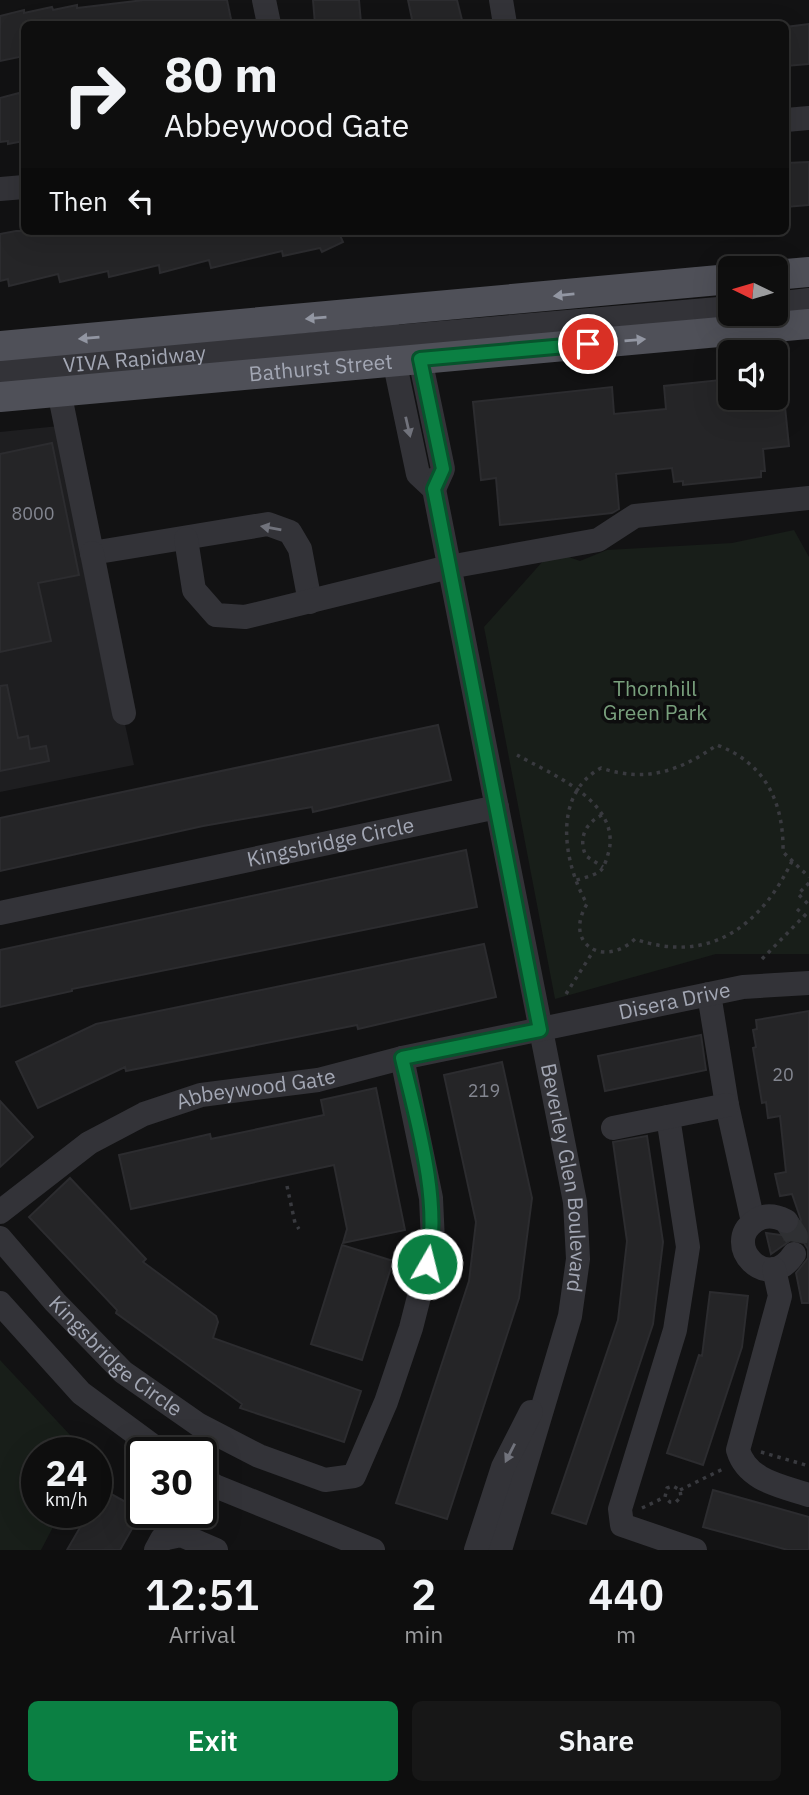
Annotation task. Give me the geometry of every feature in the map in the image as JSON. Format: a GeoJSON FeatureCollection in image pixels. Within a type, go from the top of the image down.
{"type":"FeatureCollection","features":[{"type":"Feature","properties":{"kind":"main road"},"geometry":{"type":"LineString","coordinates":[[788,274],[809,272]]}},
{"type":"Feature","properties":{"kind":"main road","name":"Bathurst Street"},"geometry":{"type":"LineString","coordinates":[[0,397],[59,391],[402,336],[718,281]]}},
{"type":"Feature","properties":{"kind":"main road","name":"Bathurst Street"},"geometry":{"type":"LineString","coordinates":[[0,346],[809,324]]}},
{"type":"Feature","properties":{"kind":"street"},"geometry":{"type":"LineString","coordinates":[[264,0],[268,21]]}},
{"type":"Feature","properties":{"kind":"street"},"geometry":{"type":"LineString","coordinates":[[501,0],[504,21]]}},
{"type":"Feature","properties":{"kind":"street"},"geometry":{"type":"LineString","coordinates":[[789,120],[809,118]]}},
{"type":"Feature","properties":{"kind":"street"},"geometry":{"type":"LineString","coordinates":[[0,189],[21,187]]}},
{"type":"Feature","properties":{"kind":"street"},"geometry":{"type":"LineString","coordinates":[[788,302],[809,300]]}},
{"type":"Feature","properties":{"kind":"street","name":"VIVA Rapidway"},"geometry":{"type":"LineString","coordinates":[[0,371],[718,309]]}},
{"type":"Feature","properties":{"kind":"street","name":"Beverley Glen Boulevard"},"geometry":{"type":"LineString","coordinates":[[402,336],[418,474],[434,489],[575,1202],[578,1259],[570,1316],[552,1371],[528,1465],[500,1550]]}},
{"type":"Feature","properties":{"kind":"street"},"geometry":{"type":"LineString","coordinates":[[59,391],[124,713]]}},
{"type":"Feature","properties":{"kind":"street"},"geometry":{"type":"LineString","coordinates":[[186,539],[194,590],[216,615],[245,617],[310,602],[369,578],[449,567],[598,540],[635,516],[809,498]]}},
{"type":"Feature","properties":{"kind":"street"},"geometry":{"type":"LineString","coordinates":[[92,554],[268,524],[290,532],[300,549],[310,602]]}},
{"type":"Feature","properties":{"kind":"street","name":"Kingsbridge Circle"},"geometry":{"type":"LineString","coordinates":[[0,913],[497,807]]}},
{"type":"Feature","properties":{"kind":"street","name":"Disera Drive"},"geometry":{"type":"LineString","coordinates":[[540,1030],[743,987],[809,983]]}},
{"type":"Feature","properties":{"kind":"street"},"geometry":{"type":"LineString","coordinates":[[709,994],[727,1105],[753,1222]]}},
{"type":"Feature","properties":{"kind":"street","name":"Abbeywood Gate"},"geometry":{"type":"LineString","coordinates":[[0,1212],[89,1143],[144,1114],[201,1095],[318,1080],[402,1058],[540,1030]]}},
{"type":"Feature","properties":{"kind":"street","name":"Kingsbridge Circle"},"geometry":{"type":"LineString","coordinates":[[0,1238],[55,1302],[122,1372],[199,1425],[259,1456],[325,1480],[354,1476],[386,1402],[411,1328],[433,1242],[432,1198],[402,1058]]}},
{"type":"Feature","properties":{"kind":"street"},"geometry":{"type":"LineString","coordinates":[[613,1128],[727,1105]]}},
{"type":"Feature","properties":{"kind":"street"},"geometry":{"type":"LineString","coordinates":[[668,1117],[688,1247],[676,1330],[620,1509],[622,1525],[695,1550]]}},
{"type":"Feature","properties":{"kind":"street"},"geometry":{"type":"LineString","coordinates":[[786,1221],[769,1216],[753,1222],[744,1236],[745,1254],[757,1266],[774,1269],[789,1261],[794,1254]]}},
{"type":"Feature","properties":{"kind":"street"},"geometry":{"type":"LineString","coordinates":[[774,1269],[780,1296],[738,1450],[741,1461],[756,1476],[809,1496]]}},
{"type":"Feature","properties":{"kind":"street"},"geometry":{"type":"LineString","coordinates":[[0,1303],[81,1393],[141,1437]]}},
{"type":"Feature","properties":{"kind":"street","name":"Beverley Glen Boulevard"},"geometry":{"type":"LineString","coordinates":[[476,1550],[503,1467],[552,1371]]}},
{"type":"Feature","properties":{"kind":"street"},"geometry":{"type":"LineString","coordinates":[[217,1487],[373,1550]]}},
{"type":"Feature","properties":{"kind":"street"},"geometry":{"type":"LineString","coordinates":[[156,1550],[162,1539],[181,1535],[216,1550]]}},
{"type":"Feature","properties":{"kind":"path"},"geometry":{"type":"LineString","coordinates":[[792,860],[768,904],[751,922],[729,935],[681,947],[664,947],[635,939],[617,952],[594,950],[581,936],[579,925],[587,904],[570,869],[567,831],[577,791],[585,780],[601,768],[634,776],[652,775],[690,762],[717,745],[749,761],[765,779],[781,814],[783,852],[792,860],[809,877]]}},
{"type":"Feature","properties":{"kind":"path"},"geometry":{"type":"LineString","coordinates":[[517,755],[577,791],[602,815],[609,829],[610,847],[603,867],[599,872],[575,881]]}},
{"type":"Feature","properties":{"kind":"path"},"geometry":{"type":"LineString","coordinates":[[602,815],[590,823],[582,841],[586,856],[603,867]]}},
{"type":"Feature","properties":{"kind":"path"},"geometry":{"type":"LineString","coordinates":[[809,883],[798,894],[809,905]]}},
{"type":"Feature","properties":{"kind":"path"},"geometry":{"type":"LineString","coordinates":[[797,909],[809,919]]}},
{"type":"Feature","properties":{"kind":"path"},"geometry":{"type":"LineString","coordinates":[[762,959],[809,911]]}},
{"type":"Feature","properties":{"kind":"path"},"geometry":{"type":"LineString","coordinates":[[566,994],[594,950]]}},
{"type":"Feature","properties":{"kind":"path"},"geometry":{"type":"LineString","coordinates":[[287,1186],[295,1223],[299,1229]]}},
{"type":"Feature","properties":{"kind":"path"},"geometry":{"type":"LineString","coordinates":[[673,1486],[680,1490],[681,1497],[676,1502],[670,1502],[665,1497],[667,1488],[673,1486]]}},
{"type":"Feature","properties":{"kind":"shaded area"},"geometry":{"type":"Polygon","coordinates":[[[59,426],[134,765],[0,792],[0,432],[59,426]]]}},
{"type":"Feature","properties":{"kind":"green space","name":"Thornhill Green Park"},"geometry":{"type":"Polygon","coordinates":[[[794,530],[809,557],[809,954],[716,954],[555,999],[484,627],[552,551],[580,561],[607,550],[732,543],[794,530]]]}},
{"type":"Feature","properties":{"kind":"green space"},"geometry":{"type":"Polygon","coordinates":[[[0,1360],[72,1437],[21,1437],[21,1528],[53,1528],[41,1550],[0,1550],[0,1360]]]}},
{"type":"Feature","properties":{"kind":"building"},"geometry":{"type":"Polygon","coordinates":[[[144,0],[227,0],[231,21],[21,21],[21,57],[0,61],[0,16],[52,7],[53,10],[77,5],[77,8],[144,0]]]}},
{"type":"Feature","properties":{"kind":"building"},"geometry":{"type":"Polygon","coordinates":[[[313,0],[359,0],[361,21],[315,21],[313,0]]]}},
{"type":"Feature","properties":{"kind":"building"},"geometry":{"type":"Polygon","coordinates":[[[408,0],[457,0],[462,21],[412,21],[408,0]]]}},
{"type":"Feature","properties":{"kind":"building"},"geometry":{"type":"Polygon","coordinates":[[[809,24],[809,64],[789,66],[789,27],[809,24]]]}},
{"type":"Feature","properties":{"kind":"building"},"geometry":{"type":"Polygon","coordinates":[[[19,93],[21,142],[8,144],[8,141],[0,142],[0,98],[19,93]]]}},
{"type":"Feature","properties":{"kind":"building"},"geometry":{"type":"Polygon","coordinates":[[[809,162],[809,205],[789,207],[789,163],[809,162]]]}},
{"type":"Feature","properties":{"kind":"building"},"geometry":{"type":"Polygon","coordinates":[[[21,231],[21,235],[340,235],[343,242],[322,252],[320,248],[283,256],[282,251],[211,268],[209,260],[160,273],[159,265],[109,277],[108,271],[60,282],[58,274],[9,286],[8,279],[0,281],[0,234],[21,231]]]}},
{"type":"Feature","properties":{"kind":"building"},"geometry":{"type":"Polygon","coordinates":[[[718,380],[718,410],[785,410],[789,446],[763,449],[765,471],[761,471],[761,477],[683,485],[683,481],[674,482],[672,468],[616,474],[619,509],[612,513],[500,525],[496,478],[481,480],[473,402],[612,387],[614,414],[666,409],[664,386],[718,380]]]}},
{"type":"Feature","properties":{"kind":"building"},"geometry":{"type":"Polygon","coordinates":[[[52,443],[79,575],[38,583],[51,641],[0,652],[0,454],[52,443]]]}},
{"type":"Feature","properties":{"kind":"building"},"geometry":{"type":"Polygon","coordinates":[[[7,685],[18,738],[28,736],[30,749],[46,746],[49,761],[0,771],[0,686],[7,685]]]}},
{"type":"Feature","properties":{"kind":"building"},"geometry":{"type":"Polygon","coordinates":[[[438,725],[451,780],[313,812],[312,807],[203,826],[0,871],[0,818],[438,725]]]}},
{"type":"Feature","properties":{"kind":"building"},"geometry":{"type":"Polygon","coordinates":[[[466,850],[477,907],[72,989],[0,1007],[0,950],[466,850]]]}},
{"type":"Feature","properties":{"kind":"building"},"geometry":{"type":"Polygon","coordinates":[[[484,944],[496,997],[358,1029],[357,1025],[126,1071],[125,1067],[38,1108],[16,1062],[96,1024],[484,944]]]}},
{"type":"Feature","properties":{"kind":"building"},"geometry":{"type":"Polygon","coordinates":[[[809,1011],[809,1303],[802,1303],[796,1273],[808,1258],[808,1249],[804,1243],[791,1240],[771,1254],[766,1233],[788,1236],[799,1228],[801,1220],[792,1194],[780,1196],[775,1174],[786,1172],[780,1116],[768,1118],[766,1102],[762,1103],[753,1048],[756,1047],[753,1030],[757,1029],[756,1020],[809,1011]]]}},
{"type":"Feature","properties":{"kind":"building"},"geometry":{"type":"Polygon","coordinates":[[[701,1035],[706,1070],[605,1091],[598,1056],[701,1035]]]}},
{"type":"Feature","properties":{"kind":"building"},"geometry":{"type":"Polygon","coordinates":[[[502,1062],[532,1198],[519,1298],[447,1519],[396,1503],[469,1281],[476,1222],[444,1075],[502,1062]]]}},
{"type":"Feature","properties":{"kind":"building"},"geometry":{"type":"Polygon","coordinates":[[[376,1088],[405,1230],[343,1243],[347,1229],[334,1165],[131,1209],[119,1155],[210,1134],[211,1139],[324,1115],[321,1100],[376,1088]]]}},
{"type":"Feature","properties":{"kind":"building"},"geometry":{"type":"Polygon","coordinates":[[[0,1101],[33,1137],[0,1167],[0,1101]]]}},
{"type":"Feature","properties":{"kind":"building"},"geometry":{"type":"Polygon","coordinates":[[[647,1136],[663,1242],[653,1324],[586,1524],[552,1513],[618,1320],[627,1241],[613,1142],[647,1136]]]}},
{"type":"Feature","properties":{"kind":"building"},"geometry":{"type":"Polygon","coordinates":[[[70,1178],[146,1259],[143,1262],[216,1316],[218,1322],[213,1338],[361,1391],[344,1442],[240,1408],[242,1404],[116,1313],[117,1310],[29,1217],[70,1178]]]}},
{"type":"Feature","properties":{"kind":"building"},"geometry":{"type":"Polygon","coordinates":[[[342,1245],[393,1261],[362,1360],[311,1344],[342,1245]]]}},
{"type":"Feature","properties":{"kind":"building"},"geometry":{"type":"Polygon","coordinates":[[[710,1292],[748,1296],[742,1347],[703,1465],[667,1453],[699,1355],[702,1356],[710,1292]]]}},
{"type":"Feature","properties":{"kind":"building"},"geometry":{"type":"Polygon","coordinates":[[[713,1490],[809,1517],[809,1550],[788,1550],[703,1527],[713,1490]]]}},
{"type":"Feature","properties":{"kind":"building"},"geometry":{"type":"Polygon","coordinates":[[[112,1494],[126,1502],[126,1528],[132,1528],[120,1550],[67,1550],[80,1528],[112,1528],[112,1494]]]}},
{"type":"Feature","properties":{"kind":"tunnel"},"geometry":{"type":"LineString","coordinates":[[786,1221],[796,1236],[794,1254]]}},
{"type":"Feature","properties":{"kind":"route"},"geometry":{"type":"LineString","coordinates":[[427,1264],[433,1242],[432,1198],[424,1168],[421,1136],[402,1058],[540,1030],[434,489],[443,469],[420,359],[588,344]]}}]}
